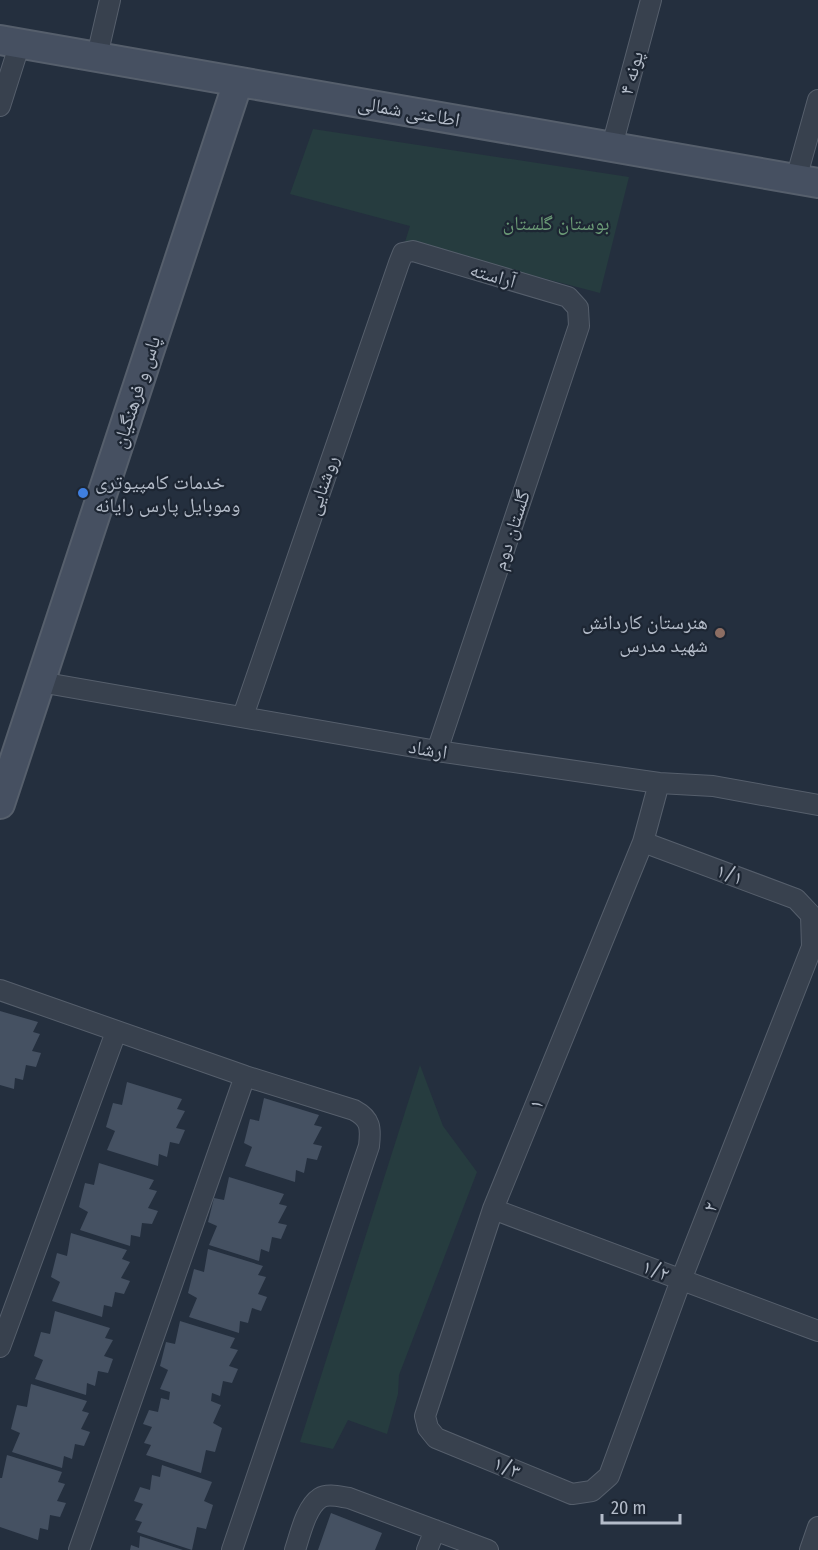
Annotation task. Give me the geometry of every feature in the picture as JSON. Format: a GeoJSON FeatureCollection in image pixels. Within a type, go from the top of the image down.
{"type":"FeatureCollection","features":[{"type":"Feature","properties":{"kind":"street"},"geometry":{"type":"LineString","coordinates":[[97,56],[110,0]]}},
{"type":"Feature","properties":{"kind":"street","name":"پونه ۴"},"geometry":{"type":"LineString","coordinates":[[612,146],[651,0]]}},
{"type":"Feature","properties":{"kind":"street"},"geometry":{"type":"LineString","coordinates":[[0,106],[10,42]]}},
{"type":"Feature","properties":{"kind":"street","name":"اطاعتی شمالی"},"geometry":{"type":"LineString","coordinates":[[10,42],[807,181]]}},
{"type":"Feature","properties":{"kind":"street","name":"پاس و فرهنگیان"},"geometry":{"type":"LineString","coordinates":[[0,804],[238,82]]}},
{"type":"Feature","properties":{"kind":"street"},"geometry":{"type":"LineString","coordinates":[[807,181],[818,100]]}},
{"type":"Feature","properties":{"kind":"street","name":"آراسته"},"geometry":{"type":"LineString","coordinates":[[403,253],[413,251],[568,297],[578,308]]}},
{"type":"Feature","properties":{"kind":"street","name":"روشنایی"},"geometry":{"type":"LineString","coordinates":[[243,716],[403,253]]}},
{"type":"Feature","properties":{"kind":"street","name":"گلستان دوم"},"geometry":{"type":"LineString","coordinates":[[437,751],[579,326],[578,308]]}},
{"type":"Feature","properties":{"kind":"street","name":"ارشاد"},"geometry":{"type":"LineString","coordinates":[[40,682],[437,751],[659,783],[713,786],[818,805]]}},
{"type":"Feature","properties":{"kind":"street","name":"۱"},"geometry":{"type":"LineString","coordinates":[[428,1428],[425,1416],[493,1209],[644,842],[659,783]]}},
{"type":"Feature","properties":{"kind":"street","name":"۱/۱"},"geometry":{"type":"LineString","coordinates":[[644,842],[796,899],[811,915]]}},
{"type":"Feature","properties":{"kind":"street","name":"۲"},"geometry":{"type":"LineString","coordinates":[[592,1491],[609,1476],[681,1280],[812,947],[811,915]]}},
{"type":"Feature","properties":{"kind":"street"},"geometry":{"type":"LineString","coordinates":[[0,990],[245,1076],[354,1110],[365,1116],[371,1128],[369,1146],[232,1550]]}},
{"type":"Feature","properties":{"kind":"street"},"geometry":{"type":"LineString","coordinates":[[0,1347],[116,1032]]}},
{"type":"Feature","properties":{"kind":"street"},"geometry":{"type":"LineString","coordinates":[[79,1550],[245,1076]]}},
{"type":"Feature","properties":{"kind":"street","name":"۱/۲"},"geometry":{"type":"LineString","coordinates":[[493,1209],[818,1331]]}},
{"type":"Feature","properties":{"kind":"street","name":"۱/۳"},"geometry":{"type":"LineString","coordinates":[[428,1428],[436,1438],[572,1494],[592,1491]]}},
{"type":"Feature","properties":{"kind":"street"},"geometry":{"type":"LineString","coordinates":[[295,1550],[311,1510],[321,1498],[332,1496],[349,1498],[488,1550]]}},
{"type":"Feature","properties":{"kind":"street"},"geometry":{"type":"LineString","coordinates":[[810,1550],[818,1527]]}},
{"type":"Feature","properties":{"kind":"street"},"geometry":{"type":"LineString","coordinates":[[427,1550],[435,1530]]}},
{"type":"Feature","properties":{"kind":"green space","name":"بوستان گلستان"},"geometry":{"type":"Polygon","coordinates":[[[313,129],[629,177],[600,293],[405,242],[410,226],[290,194],[313,129]]]}},
{"type":"Feature","properties":{"kind":"green space"},"geometry":{"type":"Polygon","coordinates":[[[420,1065],[443,1126],[477,1172],[399,1375],[398,1394],[387,1434],[348,1420],[333,1449],[300,1442],[420,1065]]]}},
{"type":"Feature","properties":{"kind":"building"},"geometry":{"type":"Polygon","coordinates":[[[0,1011],[38,1022],[33,1032],[40,1034],[32,1051],[41,1053],[36,1067],[26,1065],[23,1080],[15,1078],[14,1089],[0,1085],[0,1011]]]}},
{"type":"Feature","properties":{"kind":"building"},"geometry":{"type":"Polygon","coordinates":[[[127,1082],[182,1099],[177,1109],[185,1111],[176,1128],[185,1130],[179,1144],[170,1142],[167,1157],[159,1154],[158,1166],[107,1150],[115,1131],[106,1127],[113,1103],[122,1105],[127,1082]]]}},
{"type":"Feature","properties":{"kind":"building"},"geometry":{"type":"Polygon","coordinates":[[[264,1098],[319,1115],[314,1125],[322,1127],[313,1144],[322,1146],[317,1160],[307,1158],[304,1173],[296,1170],[295,1182],[245,1166],[252,1147],[244,1143],[250,1119],[259,1121],[264,1098]]]}},
{"type":"Feature","properties":{"kind":"building"},"geometry":{"type":"Polygon","coordinates":[[[99,1163],[154,1180],[149,1189],[157,1191],[148,1208],[158,1211],[152,1224],[142,1223],[140,1237],[131,1235],[130,1246],[80,1230],[88,1212],[79,1207],[85,1183],[94,1185],[99,1163]]]}},
{"type":"Feature","properties":{"kind":"building"},"geometry":{"type":"Polygon","coordinates":[[[229,1177],[284,1194],[279,1204],[287,1206],[278,1223],[287,1225],[281,1239],[272,1237],[269,1252],[261,1249],[259,1261],[209,1245],[217,1226],[208,1222],[214,1198],[224,1200],[229,1177]]]}},
{"type":"Feature","properties":{"kind":"building"},"geometry":{"type":"Polygon","coordinates":[[[71,1233],[127,1250],[122,1259],[130,1262],[121,1278],[130,1281],[124,1294],[115,1292],[112,1307],[104,1305],[102,1317],[52,1301],[60,1282],[51,1277],[57,1253],[67,1256],[71,1233]]]}},
{"type":"Feature","properties":{"kind":"building"},"geometry":{"type":"Polygon","coordinates":[[[208,1249],[263,1266],[258,1275],[266,1277],[258,1294],[267,1297],[261,1311],[252,1308],[248,1323],[240,1321],[239,1333],[189,1317],[197,1298],[188,1293],[194,1269],[204,1272],[208,1249]]]}},
{"type":"Feature","properties":{"kind":"building"},"geometry":{"type":"Polygon","coordinates":[[[55,1311],[110,1328],[105,1338],[113,1340],[104,1356],[113,1359],[108,1373],[98,1371],[95,1386],[87,1383],[86,1395],[35,1379],[43,1360],[34,1356],[41,1332],[50,1334],[55,1311]]]}},
{"type":"Feature","properties":{"kind":"building"},"geometry":{"type":"Polygon","coordinates":[[[180,1321],[235,1338],[230,1348],[238,1350],[229,1366],[238,1369],[232,1383],[223,1381],[220,1396],[212,1393],[211,1401],[221,1405],[213,1423],[222,1428],[215,1452],[206,1450],[201,1473],[146,1455],[151,1445],[144,1443],[152,1427],[143,1424],[149,1410],[158,1412],[161,1398],[169,1400],[170,1392],[160,1389],[168,1370],[160,1366],[166,1342],[175,1344],[180,1321]]]}},
{"type":"Feature","properties":{"kind":"building"},"geometry":{"type":"Polygon","coordinates":[[[31,1384],[87,1401],[82,1411],[89,1413],[81,1429],[90,1432],[84,1446],[75,1444],[72,1459],[64,1456],[62,1468],[12,1452],[20,1433],[11,1429],[17,1405],[27,1407],[31,1384]]]}},
{"type":"Feature","properties":{"kind":"building"},"geometry":{"type":"Polygon","coordinates":[[[7,1455],[62,1472],[58,1482],[65,1484],[57,1501],[66,1503],[60,1517],[50,1515],[48,1530],[40,1528],[38,1540],[0,1527],[0,1478],[2,1478],[7,1455]]]}},
{"type":"Feature","properties":{"kind":"building"},"geometry":{"type":"Polygon","coordinates":[[[162,1465],[212,1482],[204,1501],[213,1505],[206,1529],[197,1527],[192,1550],[137,1532],[142,1522],[135,1520],[143,1504],[134,1501],[140,1487],[150,1490],[152,1475],[160,1477],[162,1465]]]}},
{"type":"Feature","properties":{"kind":"building"},"geometry":{"type":"Polygon","coordinates":[[[331,1513],[382,1533],[375,1550],[318,1550],[331,1513]]]}},
{"type":"Feature","properties":{"kind":"building"},"geometry":{"type":"Polygon","coordinates":[[[140,1536],[183,1550],[130,1550],[131,1545],[139,1548],[140,1536]]]}},
{"type":"Feature","properties":{"kind":"place","name":"خدمات کامپیوتری وموبایل پارس رایانه"},"geometry":{"type":"Point","coordinates":[83,493]}},
{"type":"Feature","properties":{"kind":"place","name":"هنرستان کاردانش شهید مدرس"},"geometry":{"type":"Point","coordinates":[720,633]}}]}
